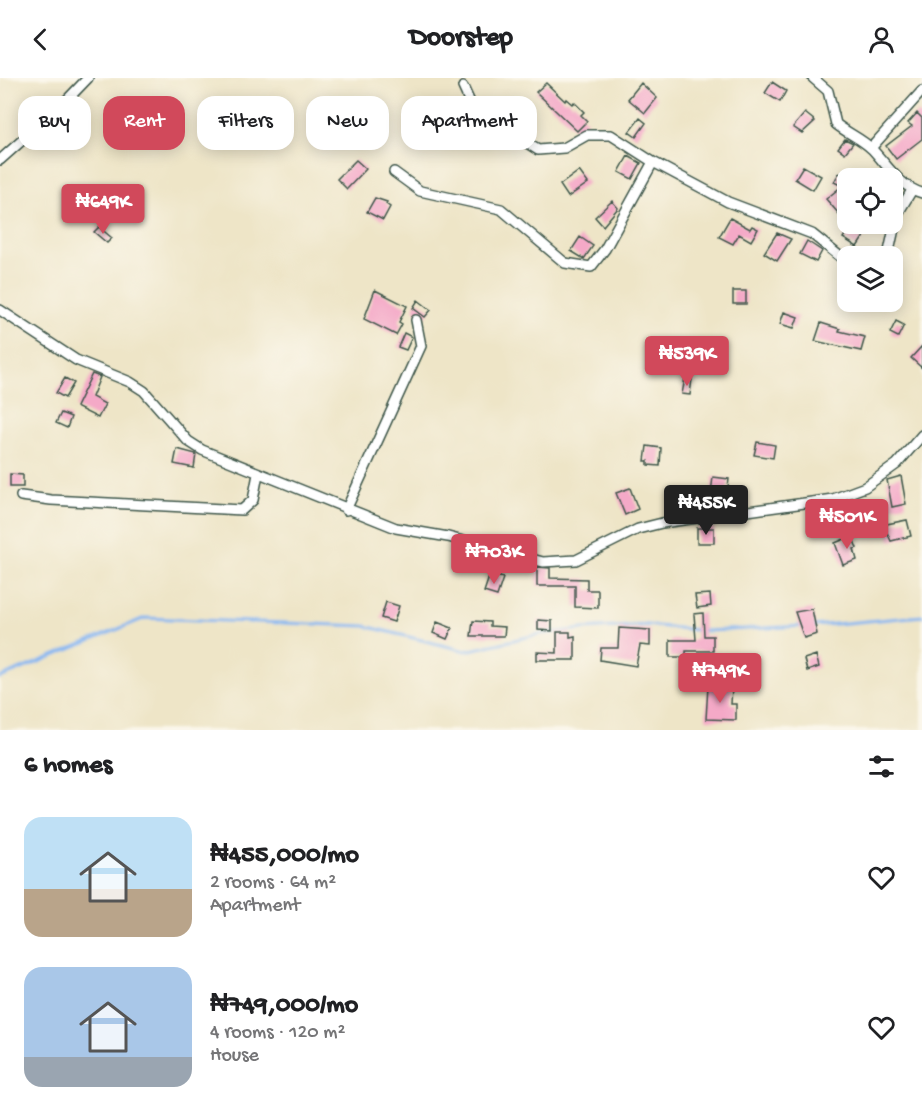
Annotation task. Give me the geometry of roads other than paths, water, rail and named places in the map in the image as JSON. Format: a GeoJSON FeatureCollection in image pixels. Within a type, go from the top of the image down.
{"type":"FeatureCollection","features":[{"type":"Feature","properties":{"kind":"street"},"geometry":{"type":"LineString","coordinates":[[0,160],[63,104],[88,78]]}},
{"type":"Feature","properties":{"kind":"street"},"geometry":{"type":"LineString","coordinates":[[813,78],[828,91],[836,124],[871,148],[881,162],[912,190],[922,193]]}},
{"type":"Feature","properties":{"kind":"street"},"geometry":{"type":"LineString","coordinates":[[464,87],[473,109],[538,150],[564,148],[586,135],[611,135],[652,162],[728,202],[812,234],[837,254]]}},
{"type":"Feature","properties":{"kind":"street"},"geometry":{"type":"LineString","coordinates":[[871,148],[922,91]]}},
{"type":"Feature","properties":{"kind":"street"},"geometry":{"type":"LineString","coordinates":[[394,172],[420,191],[501,209],[565,263],[591,267],[605,249],[652,162]]}},
{"type":"Feature","properties":{"kind":"street"},"geometry":{"type":"LineString","coordinates":[[890,246],[897,215],[912,190]]}},
{"type":"Feature","properties":{"kind":"street"},"geometry":{"type":"LineString","coordinates":[[0,310],[76,360],[130,382],[144,391],[188,441],[202,450],[346,510],[396,528],[448,537],[543,562],[576,560],[638,529],[833,499],[865,488],[897,464],[922,435]]}},
{"type":"Feature","properties":{"kind":"street"},"geometry":{"type":"LineString","coordinates":[[346,510],[421,346],[416,320]]}},
{"type":"Feature","properties":{"kind":"street"},"geometry":{"type":"LineString","coordinates":[[21,496],[51,500],[242,510],[253,500],[258,474]]}},
{"type":"Feature","properties":{"kind":"waterway"},"geometry":{"type":"LineString","coordinates":[[813,626],[922,616]]}},
{"type":"Feature","properties":{"kind":"waterway"},"geometry":{"type":"LineString","coordinates":[[0,678],[145,618],[365,626],[466,651],[540,634],[583,629],[647,625],[707,631],[804,626]]}}]}
